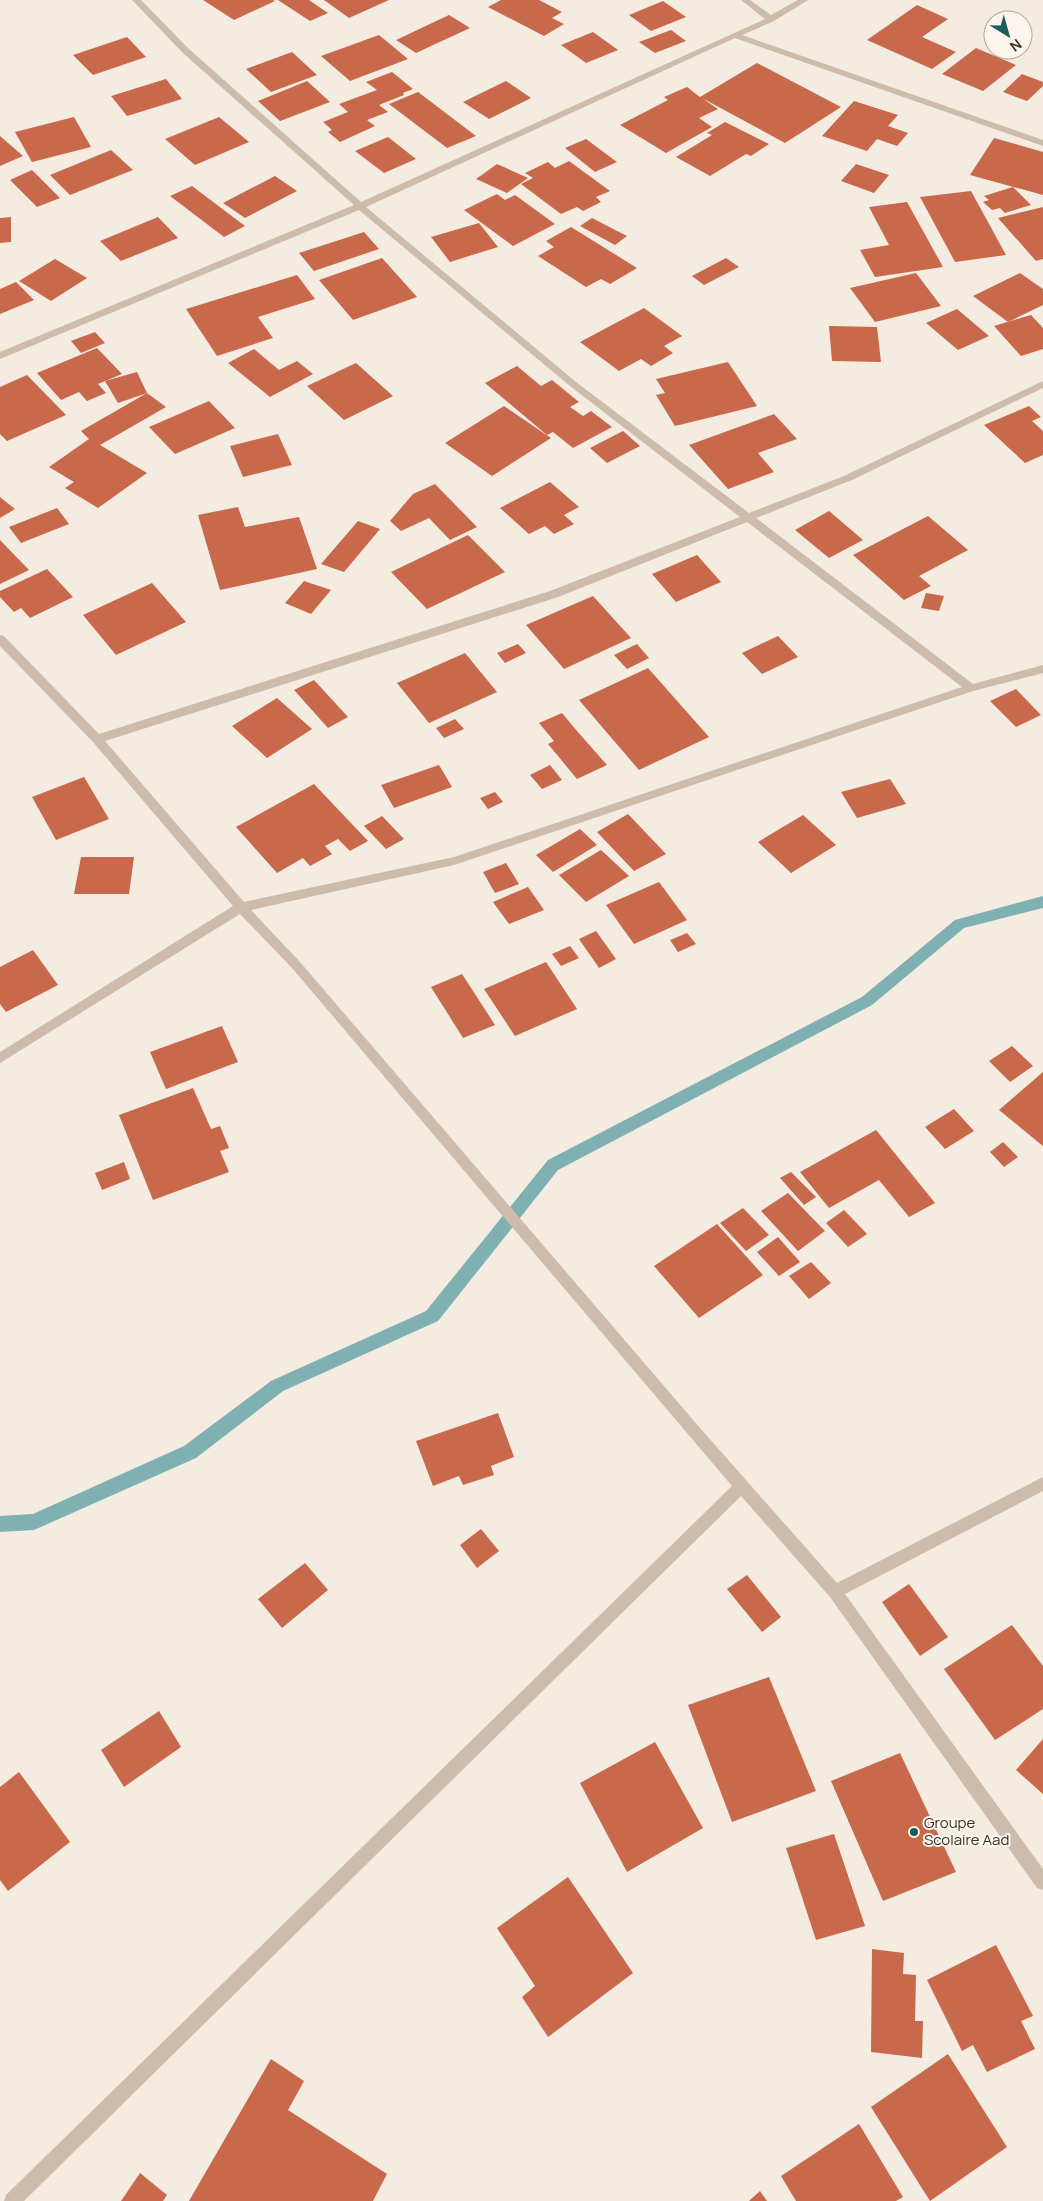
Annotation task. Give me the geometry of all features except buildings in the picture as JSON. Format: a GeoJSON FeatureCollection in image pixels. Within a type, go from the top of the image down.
{"type":"FeatureCollection","features":[{"type":"Feature","properties":{"kind":"street"},"geometry":{"type":"LineString","coordinates":[[136,0],[186,51],[360,206],[573,384],[971,688]]}},
{"type":"Feature","properties":{"kind":"street"},"geometry":{"type":"LineString","coordinates":[[745,0],[771,20]]}},
{"type":"Feature","properties":{"kind":"street"},"geometry":{"type":"LineString","coordinates":[[0,356],[360,206],[771,20],[804,0]]}},
{"type":"Feature","properties":{"kind":"street"},"geometry":{"type":"LineString","coordinates":[[736,36],[1043,143]]}},
{"type":"Feature","properties":{"kind":"street"},"geometry":{"type":"LineString","coordinates":[[97,739],[554,594],[750,519],[848,478],[1043,384]]}},
{"type":"Feature","properties":{"kind":"street"},"geometry":{"type":"LineString","coordinates":[[0,639],[97,739],[241,907],[296,965],[695,1433],[835,1592],[1043,1882]]}},
{"type":"Feature","properties":{"kind":"street"},"geometry":{"type":"LineString","coordinates":[[0,1058],[241,907],[454,861],[971,688],[1043,668]]}},
{"type":"Feature","properties":{"kind":"street"},"geometry":{"type":"LineString","coordinates":[[835,1592],[1043,1484]]}},
{"type":"Feature","properties":{"kind":"street"},"geometry":{"type":"LineString","coordinates":[[12,2201],[742,1486]]}},
{"type":"Feature","properties":{"kind":"waterway"},"geometry":{"type":"LineString","coordinates":[[0,1524],[34,1522],[190,1452],[277,1386],[432,1316],[553,1165],[867,1001],[960,924],[1043,902]]}},
{"type":"Feature","properties":{"kind":"place","name":"Groupe Scolaire Aad"},"geometry":{"type":"Point","coordinates":[914,1832]}}]}
